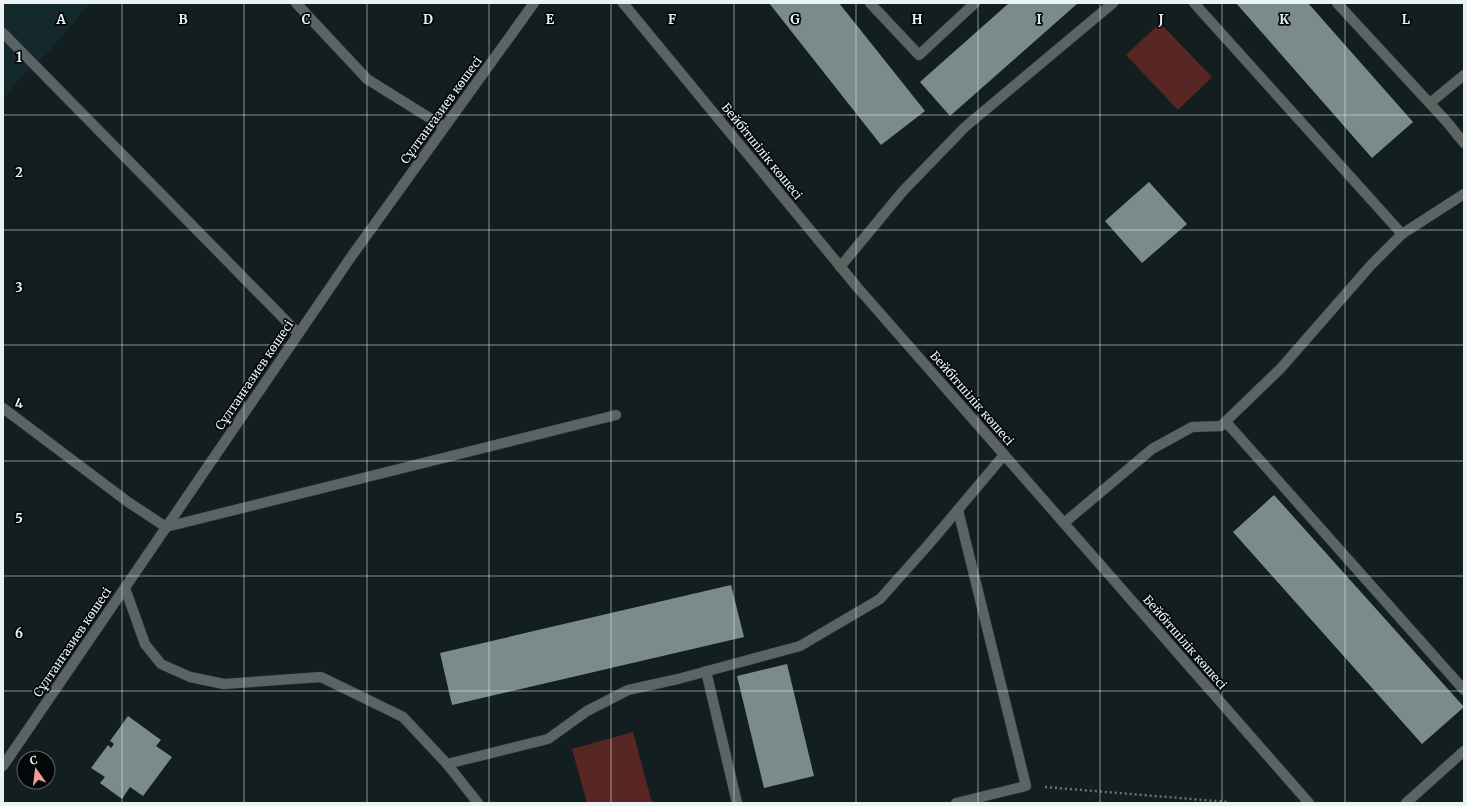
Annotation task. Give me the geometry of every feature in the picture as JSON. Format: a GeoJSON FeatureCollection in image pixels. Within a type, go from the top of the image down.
{"type":"FeatureCollection","features":[{"type":"Feature","properties":{"kind":"street"},"geometry":{"type":"LineString","coordinates":[[296,3],[367,79],[444,127]]}},
{"type":"Feature","properties":{"kind":"street","name":"Сұлтанғазиев көшесі"},"geometry":{"type":"LineString","coordinates":[[3,766],[351,256],[534,3]]}},
{"type":"Feature","properties":{"kind":"street","name":"Бейбітшілік көшесі"},"geometry":{"type":"LineString","coordinates":[[623,3],[840,267],[1309,803]]}},
{"type":"Feature","properties":{"kind":"street"},"geometry":{"type":"LineString","coordinates":[[870,3],[919,55],[975,3]]}},
{"type":"Feature","properties":{"kind":"street"},"geometry":{"type":"LineString","coordinates":[[840,267],[903,191],[965,127],[1113,3]]}},
{"type":"Feature","properties":{"kind":"street"},"geometry":{"type":"LineString","coordinates":[[1194,3],[1402,234]]}},
{"type":"Feature","properties":{"kind":"street"},"geometry":{"type":"LineString","coordinates":[[1337,3],[1430,103],[1464,143]]}},
{"type":"Feature","properties":{"kind":"street"},"geometry":{"type":"LineString","coordinates":[[3,33],[298,333]]}},
{"type":"Feature","properties":{"kind":"street"},"geometry":{"type":"LineString","coordinates":[[1430,103],[1464,75]]}},
{"type":"Feature","properties":{"kind":"street"},"geometry":{"type":"LineString","coordinates":[[1064,523],[1152,449],[1192,427],[1221,426],[1226,422],[1281,368],[1371,265],[1402,234],[1464,194]]}},
{"type":"Feature","properties":{"kind":"street"},"geometry":{"type":"LineString","coordinates":[[3,408],[128,502],[166,527],[616,415]]}},
{"type":"Feature","properties":{"kind":"street"},"geometry":{"type":"LineString","coordinates":[[1226,422],[1464,690]]}},
{"type":"Feature","properties":{"kind":"street"},"geometry":{"type":"LineString","coordinates":[[447,764],[548,739],[587,711],[628,690],[678,679],[800,646],[880,599],[1004,455]]}},
{"type":"Feature","properties":{"kind":"street"},"geometry":{"type":"LineString","coordinates":[[956,803],[1026,786],[958,510]]}},
{"type":"Feature","properties":{"kind":"street"},"geometry":{"type":"LineString","coordinates":[[125,588],[145,644],[161,664],[190,677],[224,684],[321,677],[403,717],[447,764],[478,803]]}},
{"type":"Feature","properties":{"kind":"street"},"geometry":{"type":"LineString","coordinates":[[706,671],[738,803]]}},
{"type":"Feature","properties":{"kind":"street"},"geometry":{"type":"LineString","coordinates":[[1406,803],[1464,751]]}},
{"type":"Feature","properties":{"kind":"path"},"geometry":{"type":"LineString","coordinates":[[1026,786],[1228,802]]}},
{"type":"Feature","properties":{"kind":"shaded area"},"geometry":{"type":"Polygon","coordinates":[[[3,3],[90,3],[48,53],[23,75],[3,99],[3,3]]]}},
{"type":"Feature","properties":{"kind":"shaded area"},"geometry":{"type":"Polygon","coordinates":[[[1160,23],[1212,77],[1178,110],[1126,55],[1160,23]]]}},
{"type":"Feature","properties":{"kind":"shaded area"},"geometry":{"type":"Polygon","coordinates":[[[633,732],[652,803],[587,803],[572,749],[633,732]]]}},
{"type":"Feature","properties":{"kind":"building"},"geometry":{"type":"Polygon","coordinates":[[[769,3],[839,3],[925,111],[881,145],[769,3]]]}},
{"type":"Feature","properties":{"kind":"building"},"geometry":{"type":"Polygon","coordinates":[[[1009,3],[1078,3],[950,116],[920,82],[1009,3]]]}},
{"type":"Feature","properties":{"kind":"building"},"geometry":{"type":"Polygon","coordinates":[[[1236,3],[1308,3],[1413,122],[1372,158],[1236,3]]]}},
{"type":"Feature","properties":{"kind":"building"},"geometry":{"type":"Polygon","coordinates":[[[1149,182],[1187,224],[1142,263],[1105,221],[1149,182]]]}},
{"type":"Feature","properties":{"kind":"building"},"geometry":{"type":"Polygon","coordinates":[[[1274,495],[1464,707],[1422,744],[1233,532],[1274,495]]]}},
{"type":"Feature","properties":{"kind":"building"},"geometry":{"type":"Polygon","coordinates":[[[731,585],[744,637],[452,705],[440,653],[731,585]]]}},
{"type":"Feature","properties":{"kind":"building"},"geometry":{"type":"Polygon","coordinates":[[[787,664],[814,776],[764,788],[737,676],[787,664]]]}},
{"type":"Feature","properties":{"kind":"building"},"geometry":{"type":"Polygon","coordinates":[[[128,716],[161,740],[156,746],[172,757],[143,796],[130,787],[122,799],[100,783],[105,777],[91,768],[108,745],[111,748],[114,744],[110,741],[128,716]]]}}]}
